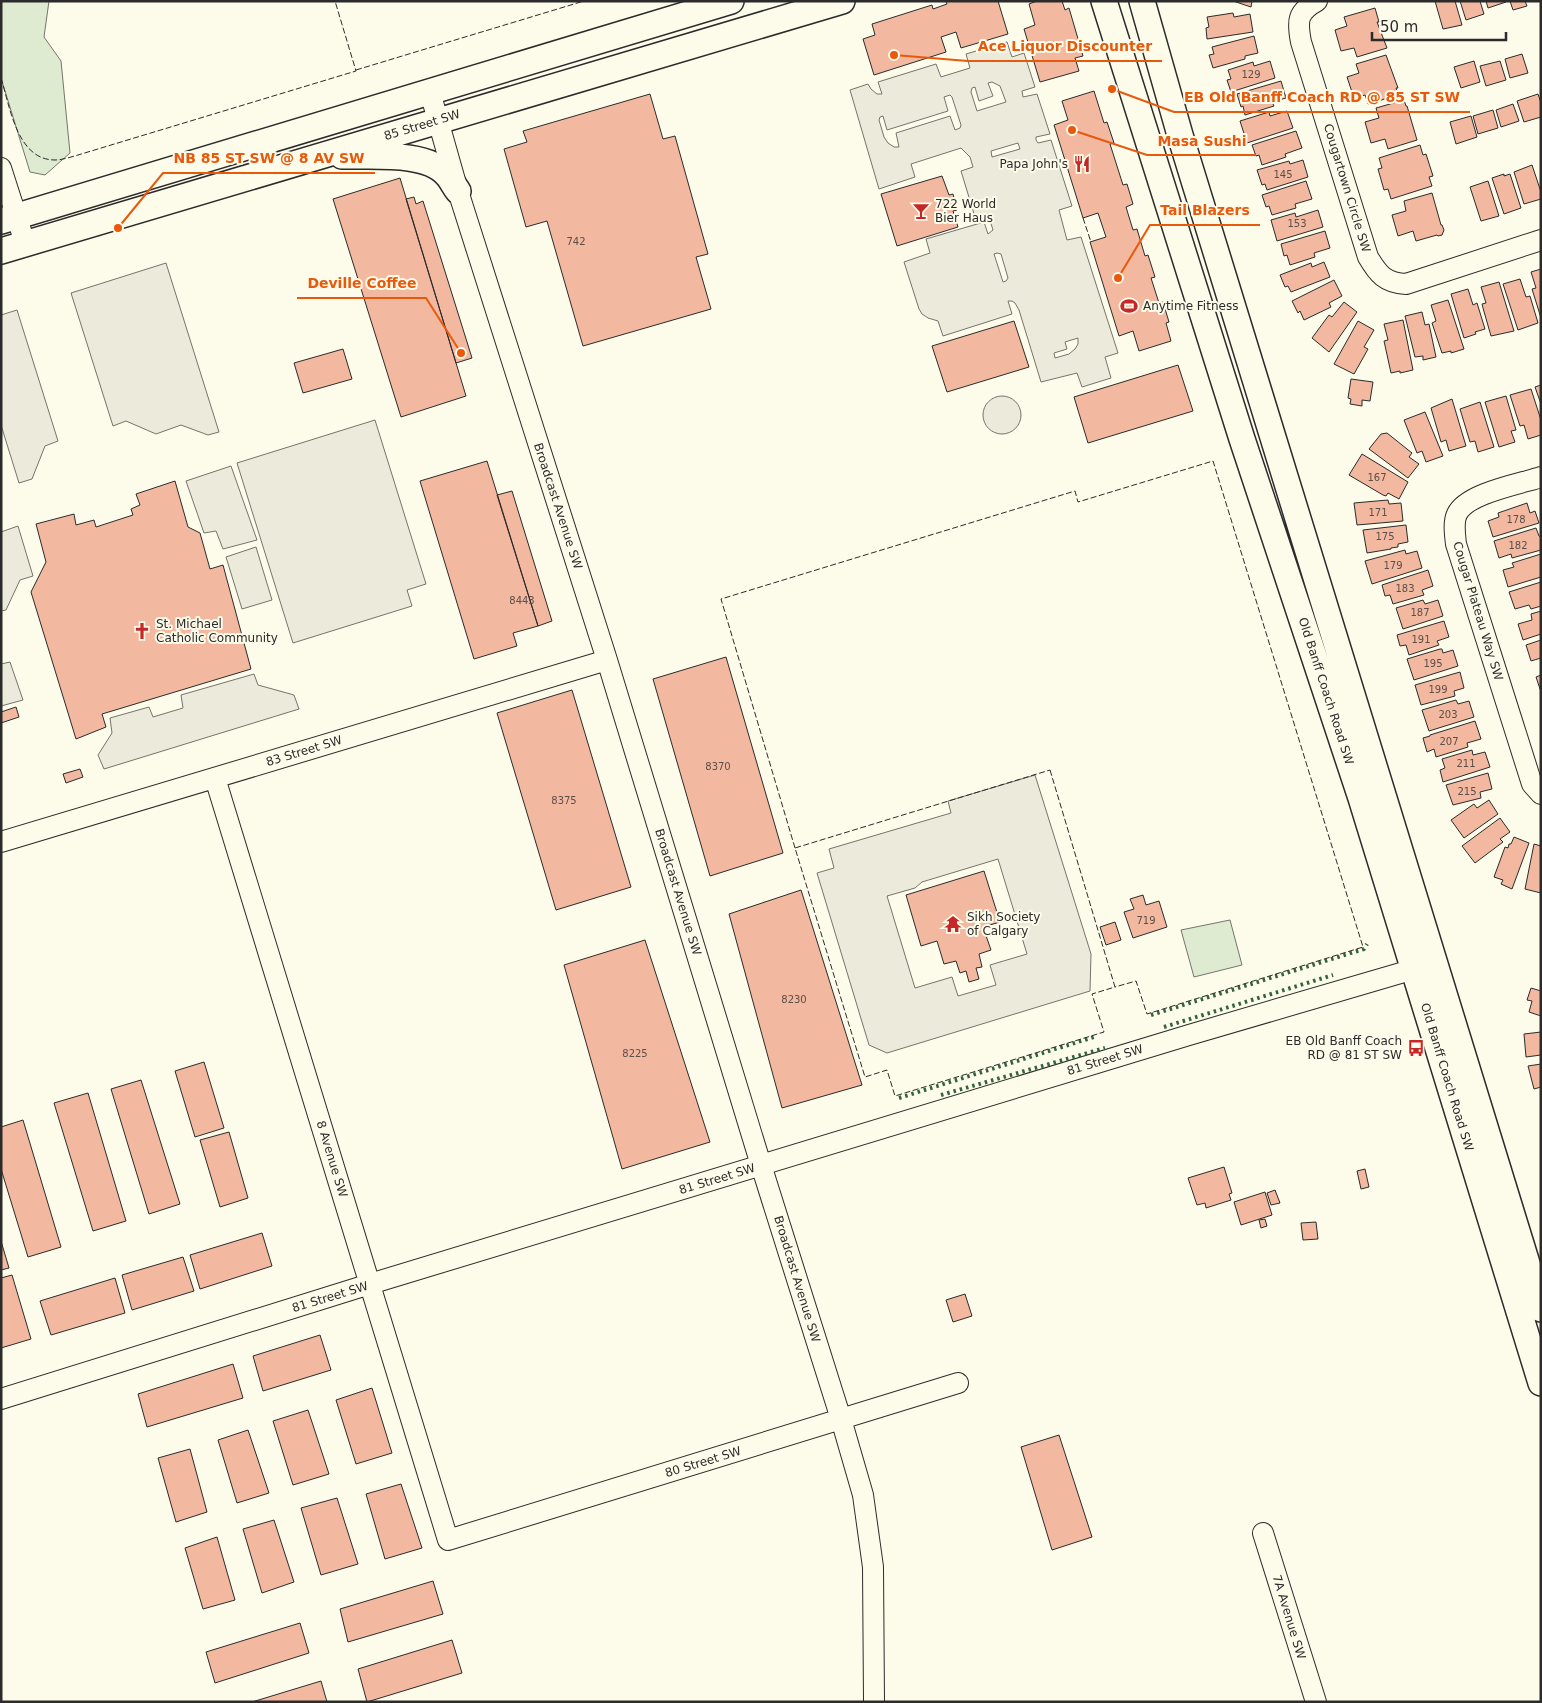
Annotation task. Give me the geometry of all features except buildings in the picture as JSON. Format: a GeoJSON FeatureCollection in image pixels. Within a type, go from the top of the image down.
{"type":"FeatureCollection","features":[{"type":"Feature","properties":{"kind":"main road"},"geometry":{"type":"LineString","coordinates":[[9,219],[731,1]]}},
{"type":"Feature","properties":{"kind":"main road","name":"85 Street SW"},"geometry":{"type":"LineString","coordinates":[[1,251],[842,1]]}},
{"type":"Feature","properties":{"kind":"main road"},"geometry":{"type":"LineString","coordinates":[[1096,1],[1111,26]]}},
{"type":"Feature","properties":{"kind":"main road","name":"Old Banff Coach Road SW"},"geometry":{"type":"LineString","coordinates":[[1104,1],[1240,431],[1361,798],[1424,966],[1541,1308]]}},
{"type":"Feature","properties":{"kind":"main road","name":"Old Banff Coach Road SW"},"geometry":{"type":"LineString","coordinates":[[1142,1],[1424,966],[1541,1383]]}},
{"type":"Feature","properties":{"kind":"main road"},"geometry":{"type":"LineString","coordinates":[[1153,1],[1165,81]]}},
{"type":"Feature","properties":{"kind":"main road"},"geometry":{"type":"LineString","coordinates":[[320,156],[414,158],[431,163],[446,174],[458,191]]}},
{"type":"Feature","properties":{"kind":"street","name":"Cougartown Circle SW"},"geometry":{"type":"LineString","coordinates":[[1317,1],[1305,8],[1300,17],[1298,28],[1368,257],[1376,272],[1396,284],[1406,284],[1541,240]]}},
{"type":"Feature","properties":{"kind":"street","name":"Broadcast Avenue SW"},"geometry":{"type":"LineString","coordinates":[[430,92],[458,191],[607,660],[863,1495],[873,1567],[874,1702]]}},
{"type":"Feature","properties":{"kind":"street"},"geometry":{"type":"LineString","coordinates":[[1,168],[9,219],[25,243]]}},
{"type":"Feature","properties":{"kind":"street","name":"Cougar Plateau Way SW"},"geometry":{"type":"LineString","coordinates":[[1541,477],[1484,495],[1467,503],[1457,514],[1454,529],[1456,544],[1532,784],[1541,794]]}},
{"type":"Feature","properties":{"kind":"street","name":"83 Street SW"},"geometry":{"type":"LineString","coordinates":[[1,842],[607,660]]}},
{"type":"Feature","properties":{"kind":"street","name":"8 Avenue SW"},"geometry":{"type":"LineString","coordinates":[[215,778],[448,1540]]}},
{"type":"Feature","properties":{"kind":"street","name":"81 Street SW"},"geometry":{"type":"LineString","coordinates":[[1,1398],[1188,1035],[1424,966]]}},
{"type":"Feature","properties":{"kind":"street","name":"80 Street SW"},"geometry":{"type":"LineString","coordinates":[[448,1540],[958,1383]]}},
{"type":"Feature","properties":{"kind":"street","name":"7A Avenue SW"},"geometry":{"type":"LineString","coordinates":[[1263,1532],[1316,1702]]}},
{"type":"Feature","properties":{"kind":"green space"},"geometry":{"type":"Polygon","coordinates":[[[1,1],[49,1],[44,37],[61,61],[70,153],[45,175],[30,172],[1,78],[1,1]]]}},
{"type":"Feature","properties":{"kind":"green space"},"geometry":{"type":"Polygon","coordinates":[[[1230,920],[1242,965],[1194,977],[1181,930],[1230,920]]]}},
{"type":"Feature","properties":{"kind":"shaded area"},"geometry":{"type":"Polygon","coordinates":[[[1007,42],[1012,57],[1024,53],[1035,87],[1022,91],[1023,97],[1037,94],[1050,134],[1036,137],[1036,140],[1038,143],[1051,140],[1072,206],[1059,210],[1067,240],[1081,237],[1118,353],[1105,357],[1111,378],[1082,387],[1077,373],[1041,382],[1019,310],[1012,301],[1008,301],[1012,314],[943,336],[938,321],[928,318],[919,309],[904,262],[930,253],[926,239],[984,222],[988,234],[993,230],[988,214],[975,217],[961,171],[973,167],[970,157],[961,148],[911,164],[915,177],[879,189],[850,90],[868,84],[877,94],[882,94],[878,82],[936,64],[941,77],[970,68],[966,54],[1007,42]],[[992,82],[988,83],[993,96],[979,101],[975,87],[972,88],[971,92],[977,111],[1006,102],[1000,86],[992,82]],[[950,95],[944,97],[948,111],[887,130],[883,116],[880,117],[879,120],[884,137],[888,143],[894,147],[899,147],[896,133],[950,116],[955,130],[960,128],[961,125],[952,97],[950,95]],[[1018,143],[991,151],[992,157],[1020,149],[1018,143]],[[997,253],[994,254],[1003,282],[1008,278],[1001,254],[997,253]],[[1078,338],[1065,342],[1067,349],[1054,353],[1055,358],[1069,354],[1075,349],[1078,344],[1078,338]]]}},
{"type":"Feature","properties":{"kind":"shaded area"},"geometry":{"type":"Polygon","coordinates":[[[166,263],[219,432],[208,435],[181,425],[156,434],[126,421],[113,426],[71,293],[166,263]]]}},
{"type":"Feature","properties":{"kind":"shaded area"},"geometry":{"type":"Polygon","coordinates":[[[17,310],[58,441],[45,446],[32,479],[19,483],[1,425],[1,315],[17,310]]]}},
{"type":"Feature","properties":{"kind":"shaded area"},"geometry":{"type":"Polygon","coordinates":[[[1002,396],[1016,401],[1021,415],[1016,429],[1002,434],[988,429],[983,415],[988,401],[1002,396]]]}},
{"type":"Feature","properties":{"kind":"shaded area"},"geometry":{"type":"Polygon","coordinates":[[[375,420],[426,584],[407,590],[412,606],[293,643],[237,463],[375,420]]]}},
{"type":"Feature","properties":{"kind":"shaded area"},"geometry":{"type":"Polygon","coordinates":[[[231,466],[257,540],[223,549],[216,531],[204,533],[186,481],[231,466]]]}},
{"type":"Feature","properties":{"kind":"shaded area"},"geometry":{"type":"Polygon","coordinates":[[[18,526],[33,576],[20,580],[6,610],[1,611],[1,532],[18,526]]]}},
{"type":"Feature","properties":{"kind":"shaded area"},"geometry":{"type":"Polygon","coordinates":[[[256,547],[272,600],[242,609],[226,557],[256,547]]]}},
{"type":"Feature","properties":{"kind":"shaded area"},"geometry":{"type":"Polygon","coordinates":[[[10,662],[23,700],[1,706],[1,664],[10,662]]]}},
{"type":"Feature","properties":{"kind":"shaded area"},"geometry":{"type":"Polygon","coordinates":[[[254,674],[258,685],[294,695],[299,709],[104,769],[98,755],[112,733],[110,718],[149,707],[153,717],[183,708],[181,695],[254,674]]]}},
{"type":"Feature","properties":{"kind":"shaded area"},"geometry":{"type":"Polygon","coordinates":[[[1035,775],[1091,954],[1090,991],[887,1053],[869,1045],[817,873],[834,868],[829,849],[951,813],[948,801],[1035,775]],[[998,859],[922,882],[915,888],[887,896],[915,988],[952,977],[958,996],[996,985],[990,965],[1027,954],[998,859]]]}},
{"type":"Feature","properties":{"kind":"hedge"},"geometry":{"type":"LineString","coordinates":[[1151,1015],[1364,949],[1367,944]]}},
{"type":"Feature","properties":{"kind":"hedge"},"geometry":{"type":"LineString","coordinates":[[1164,1027],[1333,975]]}},
{"type":"Feature","properties":{"kind":"hedge"},"geometry":{"type":"LineString","coordinates":[[899,1098],[1097,1036]]}},
{"type":"Feature","properties":{"kind":"hedge"},"geometry":{"type":"LineString","coordinates":[[941,1095],[1105,1048]]}},
{"type":"Feature","properties":{"kind":"fence"},"geometry":{"type":"LineString","coordinates":[[1,78],[12,117],[24,142],[42,158],[64,159],[356,71],[335,1]]}},
{"type":"Feature","properties":{"kind":"fence"},"geometry":{"type":"LineString","coordinates":[[356,70],[584,1]]}},
{"type":"Feature","properties":{"kind":"fence"},"geometry":{"type":"LineString","coordinates":[[1083,218],[1091,242]]}},
{"type":"Feature","properties":{"kind":"fence"},"geometry":{"type":"LineString","coordinates":[[795,848],[721,599],[1075,491],[1078,502],[1213,461],[1363,947],[1147,1014],[1136,981],[1115,987]]}},
{"type":"Feature","properties":{"kind":"fence"},"geometry":{"type":"LineString","coordinates":[[1050,770],[1115,987],[1092,994],[1104,1032],[895,1096],[887,1070],[865,1077],[795,848],[1050,770]]}},
{"type":"Feature","properties":{"kind":"place","name":"Ace Liquor Discounter"},"geometry":{"type":"Point","coordinates":[894,55]}},
{"type":"Feature","properties":{"kind":"place","name":"EB Old Banff Coach RD @ 85 ST SW"},"geometry":{"type":"Point","coordinates":[1112,89]}},
{"type":"Feature","properties":{"kind":"place","name":"Masa Sushi"},"geometry":{"type":"Point","coordinates":[1072,130]}},
{"type":"Feature","properties":{"kind":"place","name":"Papa John's"},"geometry":{"type":"Point","coordinates":[1082,164]}},
{"type":"Feature","properties":{"kind":"place","name":"722 World Bier Haus"},"geometry":{"type":"Point","coordinates":[921,211]}},
{"type":"Feature","properties":{"kind":"place","name":"NB 85 ST SW @ 8 AV SW"},"geometry":{"type":"Point","coordinates":[118,228]}},
{"type":"Feature","properties":{"kind":"place","name":"Tail Blazers"},"geometry":{"type":"Point","coordinates":[1118,278]}},
{"type":"Feature","properties":{"kind":"place","name":"Anytime Fitness"},"geometry":{"type":"Point","coordinates":[1129,306]}},
{"type":"Feature","properties":{"kind":"place","name":"Deville Coffee"},"geometry":{"type":"Point","coordinates":[461,353]}},
{"type":"Feature","properties":{"kind":"place","name":"St. Michael Catholic Community"},"geometry":{"type":"Point","coordinates":[142,631]}},
{"type":"Feature","properties":{"kind":"place","name":"Sikh Society of Calgary"},"geometry":{"type":"Point","coordinates":[953,924]}},
{"type":"Feature","properties":{"kind":"place","name":"EB Old Banff Coach RD @ 81 ST SW"},"geometry":{"type":"Point","coordinates":[1416,1048]}}]}
